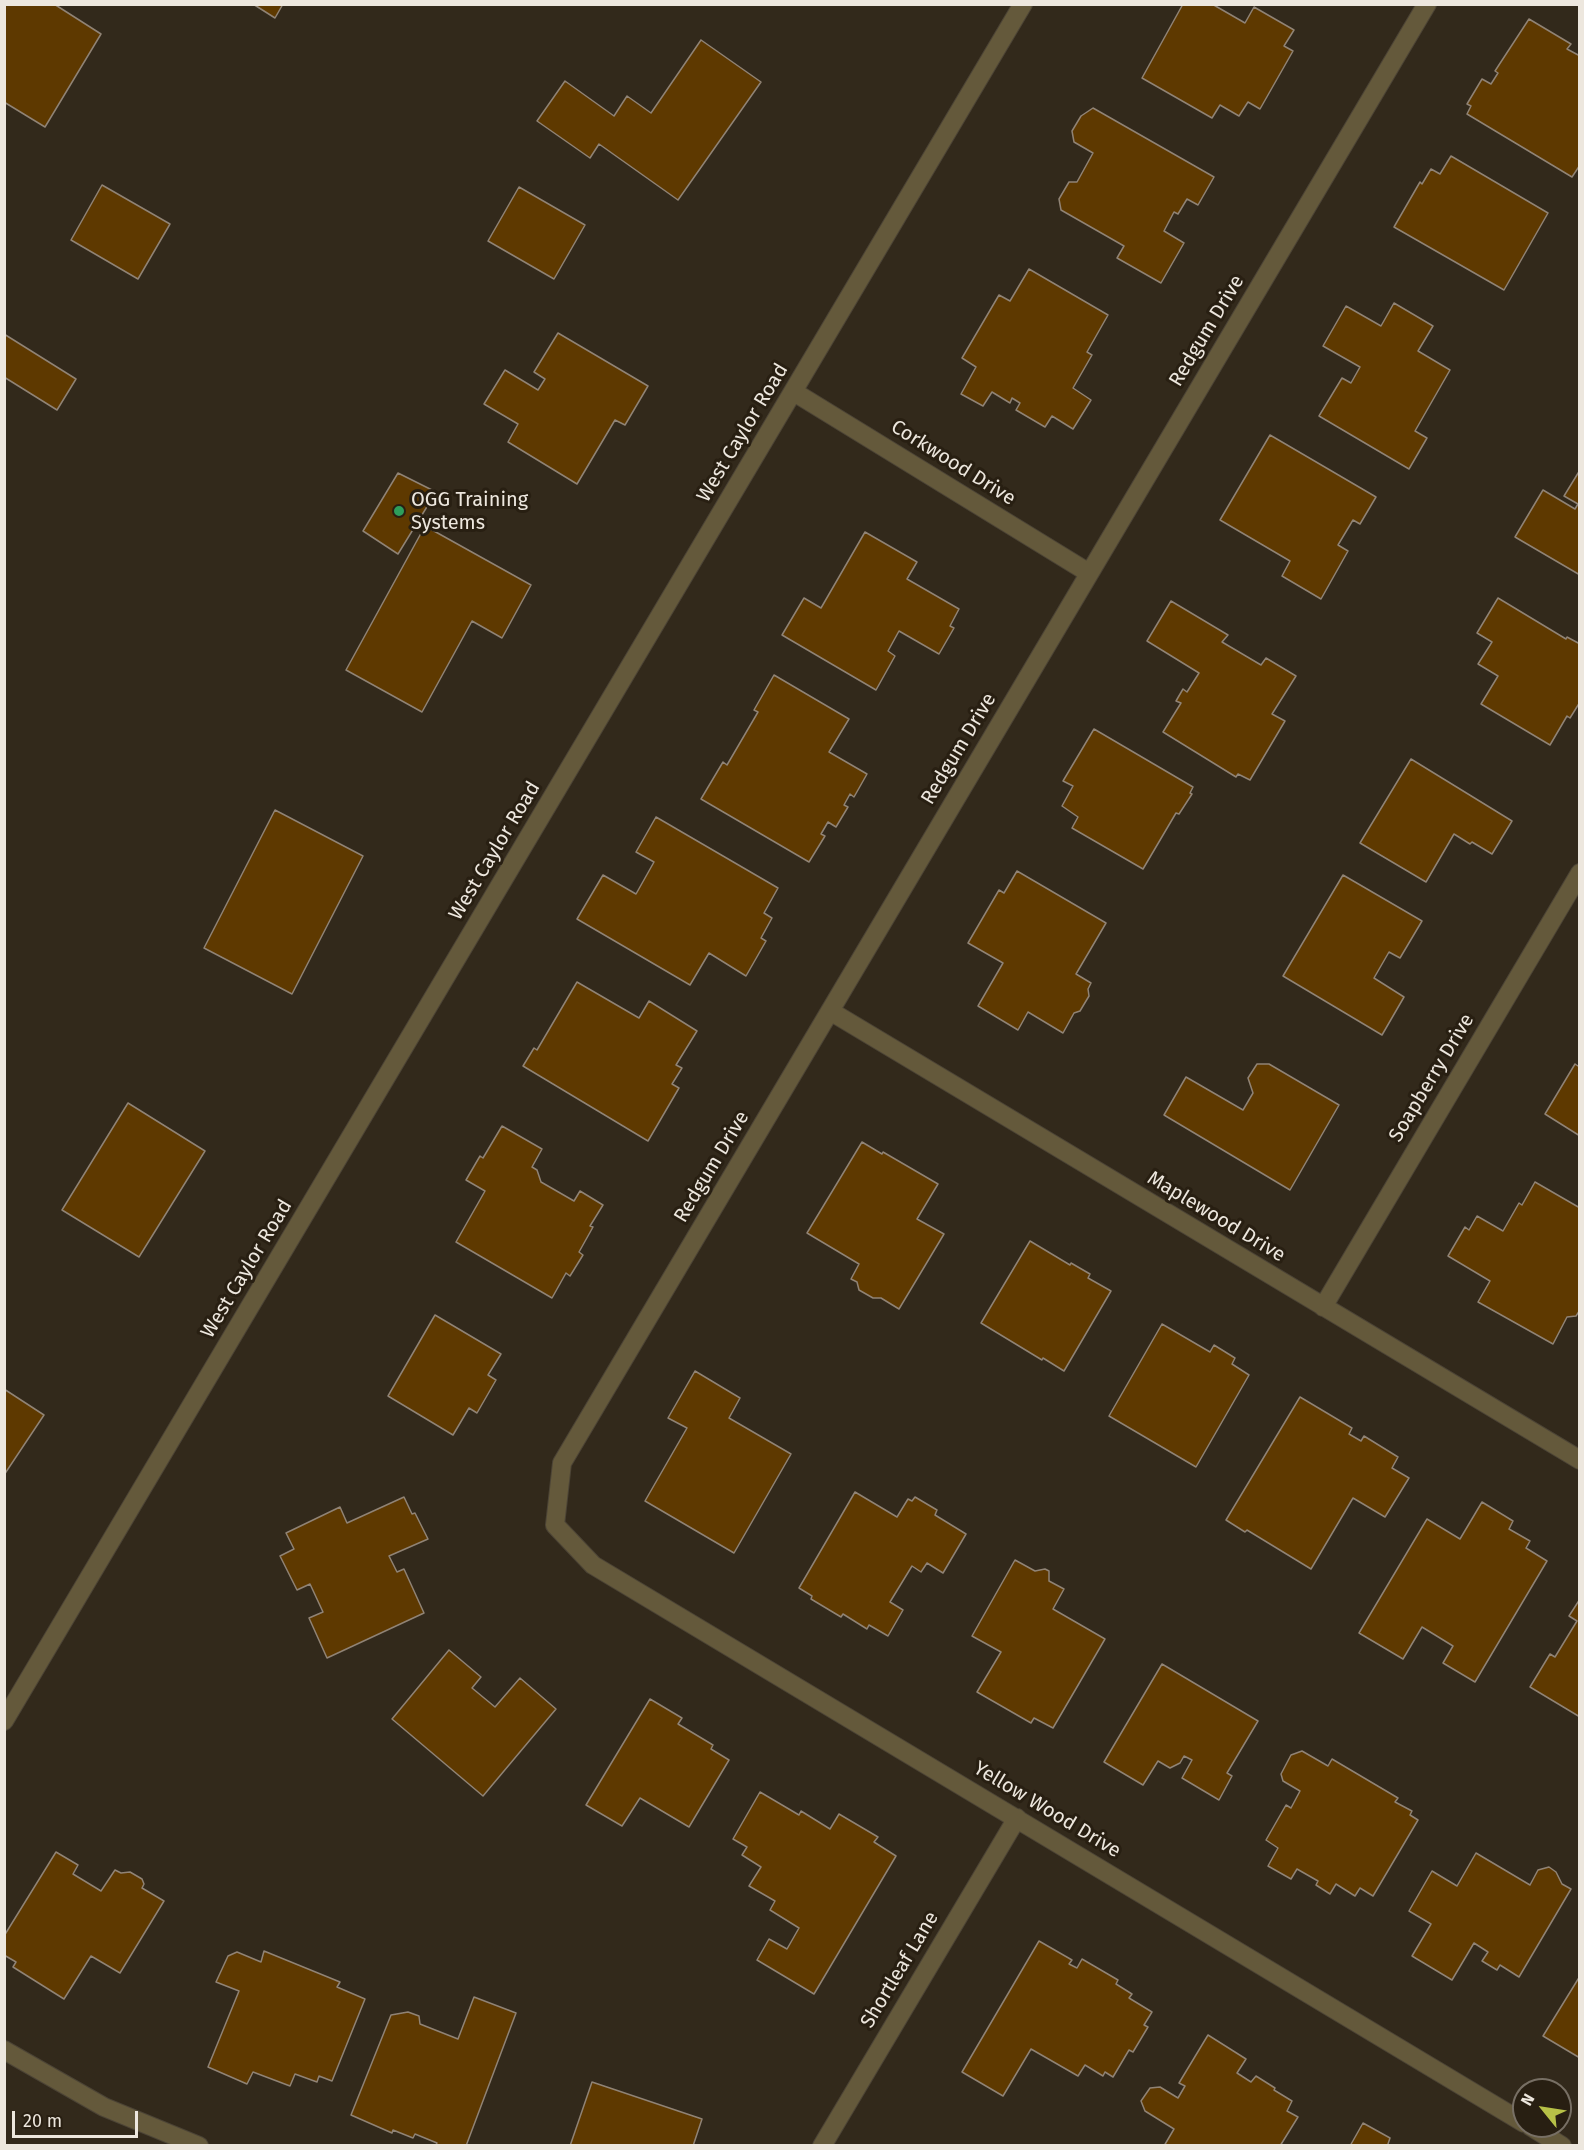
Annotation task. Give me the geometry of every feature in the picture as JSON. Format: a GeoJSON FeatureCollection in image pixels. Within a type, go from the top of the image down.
{"type":"FeatureCollection","features":[{"type":"Feature","properties":{"kind":"street","name":"West Caylor Road"},"geometry":{"type":"LineString","coordinates":[[4,1720],[1023,4]]}},
{"type":"Feature","properties":{"kind":"street","name":"Redgum Drive"},"geometry":{"type":"LineString","coordinates":[[555,1525],[562,1463],[1427,4]]}},
{"type":"Feature","properties":{"kind":"street","name":"Corkwood Drive"},"geometry":{"type":"LineString","coordinates":[[794,392],[1089,573]]}},
{"type":"Feature","properties":{"kind":"street","name":"Soapberry Drive"},"geometry":{"type":"LineString","coordinates":[[1323,1306],[1580,873]]}},
{"type":"Feature","properties":{"kind":"street","name":"Maplewood Drive"},"geometry":{"type":"LineString","coordinates":[[830,1011],[1580,1460]]}},
{"type":"Feature","properties":{"kind":"street","name":"Yellow Wood Drive"},"geometry":{"type":"LineString","coordinates":[[555,1525],[593,1565],[1512,2115]]}},
{"type":"Feature","properties":{"kind":"street","name":"Shortleaf Lane"},"geometry":{"type":"LineString","coordinates":[[822,2145],[1017,1818]]}},
{"type":"Feature","properties":{"kind":"street"},"geometry":{"type":"LineString","coordinates":[[4,2050],[104,2107],[199,2145]]}},
{"type":"Feature","properties":{"kind":"building"},"geometry":{"type":"Polygon","coordinates":[[[4,4],[54,4],[101,34],[45,127],[4,102],[4,4]]]}},
{"type":"Feature","properties":{"kind":"building"},"geometry":{"type":"Polygon","coordinates":[[[253,4],[283,4],[275,18],[253,4]]]}},
{"type":"Feature","properties":{"kind":"building"},"geometry":{"type":"Polygon","coordinates":[[[1183,4],[1212,4],[1245,23],[1254,7],[1294,30],[1284,46],[1293,51],[1260,109],[1248,102],[1239,116],[1220,105],[1212,118],[1142,78],[1183,4]]]}},
{"type":"Feature","properties":{"kind":"building"},"geometry":{"type":"Polygon","coordinates":[[[1529,19],[1571,44],[1567,49],[1580,56],[1580,165],[1572,177],[1467,114],[1471,106],[1467,104],[1482,79],[1491,84],[1498,73],[1495,71],[1529,19]]]}},
{"type":"Feature","properties":{"kind":"building"},"geometry":{"type":"Polygon","coordinates":[[[701,40],[761,82],[678,200],[599,144],[590,158],[537,121],[565,81],[614,116],[627,96],[651,113],[701,40]]]}},
{"type":"Feature","properties":{"kind":"building"},"geometry":{"type":"Polygon","coordinates":[[[1093,108],[1214,177],[1198,205],[1187,199],[1178,214],[1174,212],[1164,231],[1184,243],[1161,283],[1117,258],[1124,246],[1061,210],[1059,199],[1069,182],[1077,182],[1093,153],[1074,142],[1072,131],[1081,116],[1093,108]]]}},
{"type":"Feature","properties":{"kind":"building"},"geometry":{"type":"Polygon","coordinates":[[[1451,156],[1548,213],[1504,290],[1394,227],[1420,182],[1422,184],[1431,169],[1440,174],[1451,156]]]}},
{"type":"Feature","properties":{"kind":"building"},"geometry":{"type":"Polygon","coordinates":[[[102,185],[170,224],[138,279],[71,240],[102,185]]]}},
{"type":"Feature","properties":{"kind":"building"},"geometry":{"type":"Polygon","coordinates":[[[519,187],[585,225],[554,279],[488,241],[519,187]]]}},
{"type":"Feature","properties":{"kind":"building"},"geometry":{"type":"Polygon","coordinates":[[[1029,269],[1108,315],[1087,352],[1092,355],[1073,388],[1091,400],[1073,429],[1052,416],[1045,427],[1016,410],[1020,403],[1012,398],[1010,403],[992,392],[983,406],[961,394],[976,367],[962,358],[999,295],[1010,301],[1029,269]]]}},
{"type":"Feature","properties":{"kind":"building"},"geometry":{"type":"Polygon","coordinates":[[[1394,303],[1433,326],[1418,351],[1450,370],[1415,431],[1427,438],[1409,469],[1319,416],[1342,378],[1351,383],[1360,367],[1323,346],[1346,306],[1381,326],[1394,303]]]}},
{"type":"Feature","properties":{"kind":"building"},"geometry":{"type":"Polygon","coordinates":[[[558,333],[648,386],[625,425],[615,420],[577,484],[508,442],[518,424],[484,404],[505,370],[538,390],[545,379],[534,372],[558,333]]]}},
{"type":"Feature","properties":{"kind":"building"},"geometry":{"type":"Polygon","coordinates":[[[4,334],[76,379],[57,410],[4,377],[4,334]]]}},
{"type":"Feature","properties":{"kind":"building"},"geometry":{"type":"Polygon","coordinates":[[[1270,435],[1376,497],[1360,524],[1353,520],[1338,545],[1348,551],[1321,599],[1282,576],[1290,561],[1220,520],[1270,435]]]}},
{"type":"Feature","properties":{"kind":"building"},"geometry":{"type":"Polygon","coordinates":[[[1580,470],[1580,575],[1515,537],[1543,490],[1575,509],[1578,504],[1564,496],[1580,470]]]}},
{"type":"Feature","properties":{"kind":"building","name":"OGG Training Systems"},"geometry":{"type":"Polygon","coordinates":[[[398,473],[436,492],[398,554],[363,531],[398,473]]]}},
{"type":"Feature","properties":{"kind":"building"},"geometry":{"type":"Polygon","coordinates":[[[425,526],[531,585],[502,638],[472,621],[422,712],[346,670],[425,526]]]}},
{"type":"Feature","properties":{"kind":"building"},"geometry":{"type":"Polygon","coordinates":[[[865,532],[917,562],[907,579],[959,609],[950,626],[954,628],[939,654],[899,631],[888,651],[895,656],[876,690],[782,635],[804,598],[821,608],[865,532]]]}},
{"type":"Feature","properties":{"kind":"building"},"geometry":{"type":"Polygon","coordinates":[[[1498,598],[1566,639],[1567,637],[1580,644],[1580,702],[1570,718],[1567,716],[1550,745],[1481,704],[1498,676],[1478,664],[1492,642],[1477,633],[1498,598]]]}},
{"type":"Feature","properties":{"kind":"building"},"geometry":{"type":"Polygon","coordinates":[[[1171,601],[1228,635],[1222,642],[1261,665],[1266,658],[1296,676],[1272,714],[1285,721],[1250,780],[1238,774],[1236,777],[1163,732],[1181,703],[1176,701],[1183,689],[1187,692],[1199,673],[1147,641],[1171,601]]]}},
{"type":"Feature","properties":{"kind":"building"},"geometry":{"type":"Polygon","coordinates":[[[774,675],[849,719],[829,752],[867,774],[854,797],[850,794],[844,805],[848,807],[836,827],[828,822],[821,834],[825,836],[809,862],[701,799],[723,762],[727,765],[758,712],[754,710],[774,675]]]}},
{"type":"Feature","properties":{"kind":"building"},"geometry":{"type":"Polygon","coordinates":[[[1094,729],[1193,787],[1190,793],[1192,794],[1179,814],[1176,813],[1143,869],[1072,828],[1078,817],[1062,806],[1073,786],[1063,781],[1094,729]]]}},
{"type":"Feature","properties":{"kind":"building"},"geometry":{"type":"Polygon","coordinates":[[[1411,759],[1512,821],[1492,854],[1454,834],[1426,882],[1360,843],[1411,759]]]}},
{"type":"Feature","properties":{"kind":"building"},"geometry":{"type":"Polygon","coordinates":[[[275,810],[363,856],[292,994],[204,948],[275,810]]]}},
{"type":"Feature","properties":{"kind":"building"},"geometry":{"type":"Polygon","coordinates":[[[656,817],[778,888],[764,913],[772,918],[761,938],[766,941],[746,976],[709,953],[690,985],[577,919],[603,875],[636,894],[654,862],[636,852],[656,817]]]}},
{"type":"Feature","properties":{"kind":"building"},"geometry":{"type":"Polygon","coordinates":[[[1017,871],[1106,923],[1076,974],[1091,983],[1088,989],[1089,996],[1080,1011],[1074,1013],[1063,1033],[1028,1012],[1018,1030],[978,1006],[1003,963],[968,943],[999,890],[1004,893],[1017,871]]]}},
{"type":"Feature","properties":{"kind":"building"},"geometry":{"type":"Polygon","coordinates":[[[1343,875],[1422,921],[1400,958],[1389,952],[1374,978],[1404,997],[1382,1035],[1283,976],[1343,875]]]}},
{"type":"Feature","properties":{"kind":"building"},"geometry":{"type":"Polygon","coordinates":[[[577,982],[639,1018],[649,1001],[697,1031],[676,1065],[682,1068],[672,1084],[679,1088],[648,1141],[523,1066],[534,1048],[537,1050],[577,982]]]}},
{"type":"Feature","properties":{"kind":"building"},"geometry":{"type":"Polygon","coordinates":[[[1257,1064],[1269,1064],[1339,1105],[1290,1190],[1164,1115],[1186,1077],[1243,1110],[1253,1093],[1248,1078],[1257,1064]]]}},
{"type":"Feature","properties":{"kind":"building"},"geometry":{"type":"Polygon","coordinates":[[[1575,1064],[1578,1066],[1580,1064],[1580,1136],[1545,1114],[1575,1064]]]}},
{"type":"Feature","properties":{"kind":"building"},"geometry":{"type":"Polygon","coordinates":[[[128,1103],[205,1151],[139,1257],[62,1210],[128,1103]]]}},
{"type":"Feature","properties":{"kind":"building"},"geometry":{"type":"Polygon","coordinates":[[[502,1126],[542,1149],[532,1167],[537,1170],[541,1182],[574,1201],[580,1191],[603,1205],[590,1226],[593,1227],[579,1252],[583,1255],[570,1276],[566,1273],[552,1298],[456,1242],[485,1191],[466,1180],[480,1156],[483,1158],[502,1126]]]}},
{"type":"Feature","properties":{"kind":"building"},"geometry":{"type":"Polygon","coordinates":[[[862,1142],[938,1184],[917,1219],[944,1234],[899,1309],[881,1298],[873,1298],[859,1290],[857,1282],[851,1279],[859,1264],[807,1233],[862,1142]]]}},
{"type":"Feature","properties":{"kind":"building"},"geometry":{"type":"Polygon","coordinates":[[[1535,1182],[1580,1208],[1580,1310],[1576,1316],[1567,1317],[1553,1344],[1478,1302],[1490,1281],[1448,1256],[1465,1227],[1469,1230],[1477,1216],[1503,1231],[1519,1203],[1522,1205],[1535,1182]]]}},
{"type":"Feature","properties":{"kind":"building"},"geometry":{"type":"Polygon","coordinates":[[[1030,1241],[1090,1274],[1088,1278],[1111,1291],[1064,1371],[981,1323],[1030,1241]]]}},
{"type":"Feature","properties":{"kind":"building"},"geometry":{"type":"Polygon","coordinates":[[[435,1315],[501,1354],[488,1375],[496,1380],[477,1413],[469,1408],[453,1435],[388,1396],[435,1315]]]}},
{"type":"Feature","properties":{"kind":"building"},"geometry":{"type":"Polygon","coordinates":[[[1162,1324],[1210,1352],[1214,1345],[1235,1358],[1232,1364],[1249,1375],[1196,1467],[1109,1416],[1162,1324]]]}},
{"type":"Feature","properties":{"kind":"building"},"geometry":{"type":"Polygon","coordinates":[[[695,1371],[740,1398],[729,1418],[791,1454],[734,1553],[645,1501],[687,1428],[668,1418],[695,1371]]]}},
{"type":"Feature","properties":{"kind":"building"},"geometry":{"type":"Polygon","coordinates":[[[4,1389],[44,1415],[4,1475],[4,1389]]]}},
{"type":"Feature","properties":{"kind":"building"},"geometry":{"type":"Polygon","coordinates":[[[1300,1397],[1352,1428],[1349,1434],[1361,1441],[1364,1436],[1398,1457],[1392,1468],[1409,1478],[1385,1517],[1353,1498],[1311,1569],[1247,1530],[1245,1532],[1226,1520],[1300,1397]]]}},
{"type":"Feature","properties":{"kind":"building"},"geometry":{"type":"Polygon","coordinates":[[[855,1492],[897,1517],[908,1499],[912,1501],[915,1497],[937,1510],[935,1515],[966,1534],[943,1573],[927,1563],[921,1572],[912,1566],[890,1602],[903,1610],[888,1636],[869,1625],[867,1629],[843,1614],[841,1617],[811,1599],[812,1596],[799,1588],[855,1492]]]}},
{"type":"Feature","properties":{"kind":"building"},"geometry":{"type":"Polygon","coordinates":[[[404,1497],[428,1539],[389,1556],[397,1572],[404,1569],[424,1613],[327,1658],[309,1618],[323,1612],[310,1584],[297,1590],[280,1556],[294,1549],[286,1533],[340,1507],[347,1523],[404,1497]]]}},
{"type":"Feature","properties":{"kind":"building"},"geometry":{"type":"Polygon","coordinates":[[[1482,1502],[1513,1521],[1509,1529],[1530,1541],[1526,1548],[1547,1561],[1475,1682],[1443,1663],[1453,1646],[1422,1627],[1403,1659],[1359,1633],[1427,1519],[1460,1539],[1482,1502]]]}},
{"type":"Feature","properties":{"kind":"building"},"geometry":{"type":"Polygon","coordinates":[[[1015,1560],[1035,1571],[1045,1569],[1049,1571],[1049,1581],[1064,1589],[1053,1609],[1105,1639],[1053,1728],[1034,1718],[1031,1723],[977,1692],[1001,1652],[972,1636],[1015,1560]]]}},
{"type":"Feature","properties":{"kind":"building"},"geometry":{"type":"Polygon","coordinates":[[[1580,1599],[1580,1717],[1530,1687],[1550,1654],[1555,1657],[1577,1621],[1569,1616],[1580,1599]]]}},
{"type":"Feature","properties":{"kind":"building"},"geometry":{"type":"Polygon","coordinates":[[[449,1650],[481,1677],[472,1688],[495,1707],[520,1678],[556,1709],[483,1796],[392,1719],[449,1650]]]}},
{"type":"Feature","properties":{"kind":"building"},"geometry":{"type":"Polygon","coordinates":[[[1162,1664],[1258,1721],[1227,1773],[1232,1776],[1219,1800],[1182,1778],[1192,1760],[1184,1756],[1180,1763],[1170,1768],[1158,1761],[1143,1785],[1104,1762],[1162,1664]]]}},
{"type":"Feature","properties":{"kind":"building"},"geometry":{"type":"Polygon","coordinates":[[[650,1699],[682,1718],[678,1724],[713,1745],[711,1749],[729,1760],[689,1827],[640,1798],[622,1826],[586,1805],[650,1699]]]}},
{"type":"Feature","properties":{"kind":"building"},"geometry":{"type":"Polygon","coordinates":[[[1302,1751],[1328,1766],[1332,1759],[1398,1798],[1395,1802],[1412,1811],[1410,1815],[1418,1820],[1373,1896],[1360,1888],[1355,1896],[1336,1884],[1330,1894],[1316,1885],[1318,1881],[1297,1869],[1291,1879],[1268,1866],[1278,1848],[1266,1840],[1286,1805],[1291,1808],[1300,1791],[1283,1781],[1281,1774],[1291,1755],[1302,1751]]]}},
{"type":"Feature","properties":{"kind":"building"},"geometry":{"type":"Polygon","coordinates":[[[760,1792],[799,1815],[801,1811],[830,1829],[839,1814],[878,1837],[874,1842],[896,1856],[814,1994],[757,1960],[769,1939],[787,1949],[799,1928],[770,1910],[775,1901],[749,1886],[761,1867],[742,1855],[747,1847],[733,1839],[760,1792]]]}},
{"type":"Feature","properties":{"kind":"building"},"geometry":{"type":"Polygon","coordinates":[[[56,1852],[78,1865],[73,1874],[101,1891],[115,1870],[121,1873],[130,1872],[142,1879],[144,1884],[142,1888],[164,1901],[120,1973],[91,1956],[64,1999],[13,1967],[16,1962],[4,1955],[4,1936],[56,1852]]]}},
{"type":"Feature","properties":{"kind":"building"},"geometry":{"type":"Polygon","coordinates":[[[1476,1853],[1530,1885],[1538,1870],[1549,1867],[1556,1872],[1562,1884],[1571,1889],[1519,1977],[1500,1965],[1497,1970],[1482,1961],[1488,1952],[1474,1943],[1452,1980],[1412,1956],[1431,1924],[1409,1911],[1432,1871],[1457,1886],[1476,1853]]]}},
{"type":"Feature","properties":{"kind":"building"},"geometry":{"type":"Polygon","coordinates":[[[1039,1941],[1072,1960],[1069,1964],[1077,1968],[1082,1959],[1118,1980],[1116,1984],[1132,1994],[1129,1998],[1152,2012],[1144,2025],[1148,2027],[1133,2052],[1129,2050],[1113,2077],[1105,2072],[1103,2076],[1085,2065],[1078,2076],[1031,2049],[1003,2096],[962,2072],[1039,1941]]]}},
{"type":"Feature","properties":{"kind":"building"},"geometry":{"type":"Polygon","coordinates":[[[264,1951],[340,1982],[337,1987],[365,1999],[332,2081],[319,2076],[317,2082],[295,2074],[290,2086],[253,2072],[247,2084],[208,2067],[239,1991],[216,1982],[228,1956],[237,1952],[261,1962],[264,1951]]]}},
{"type":"Feature","properties":{"kind":"building"},"geometry":{"type":"Polygon","coordinates":[[[1580,1976],[1580,2058],[1543,2036],[1580,1976]]]}},
{"type":"Feature","properties":{"kind":"building"},"geometry":{"type":"Polygon","coordinates":[[[474,1997],[516,2013],[466,2146],[439,2146],[415,2134],[413,2138],[393,2130],[392,2133],[351,2115],[391,2015],[408,2012],[419,2016],[420,2024],[458,2039],[474,1997]]]}},
{"type":"Feature","properties":{"kind":"building"},"geometry":{"type":"Polygon","coordinates":[[[1208,2035],[1246,2059],[1237,2073],[1251,2082],[1256,2076],[1292,2101],[1287,2111],[1298,2117],[1280,2146],[1164,2146],[1174,2129],[1145,2111],[1141,2101],[1150,2088],[1160,2087],[1178,2098],[1185,2086],[1179,2083],[1208,2035]]]}},
{"type":"Feature","properties":{"kind":"building"},"geometry":{"type":"Polygon","coordinates":[[[592,2082],[702,2119],[693,2146],[570,2146],[592,2082]]]}},
{"type":"Feature","properties":{"kind":"building"},"geometry":{"type":"Polygon","coordinates":[[[1363,2123],[1390,2138],[1388,2144],[1391,2146],[1350,2146],[1363,2123]]]}},
{"type":"Feature","properties":{"kind":"place","name":"OGG Training Systems"},"geometry":{"type":"Point","coordinates":[399,511]}}]}
